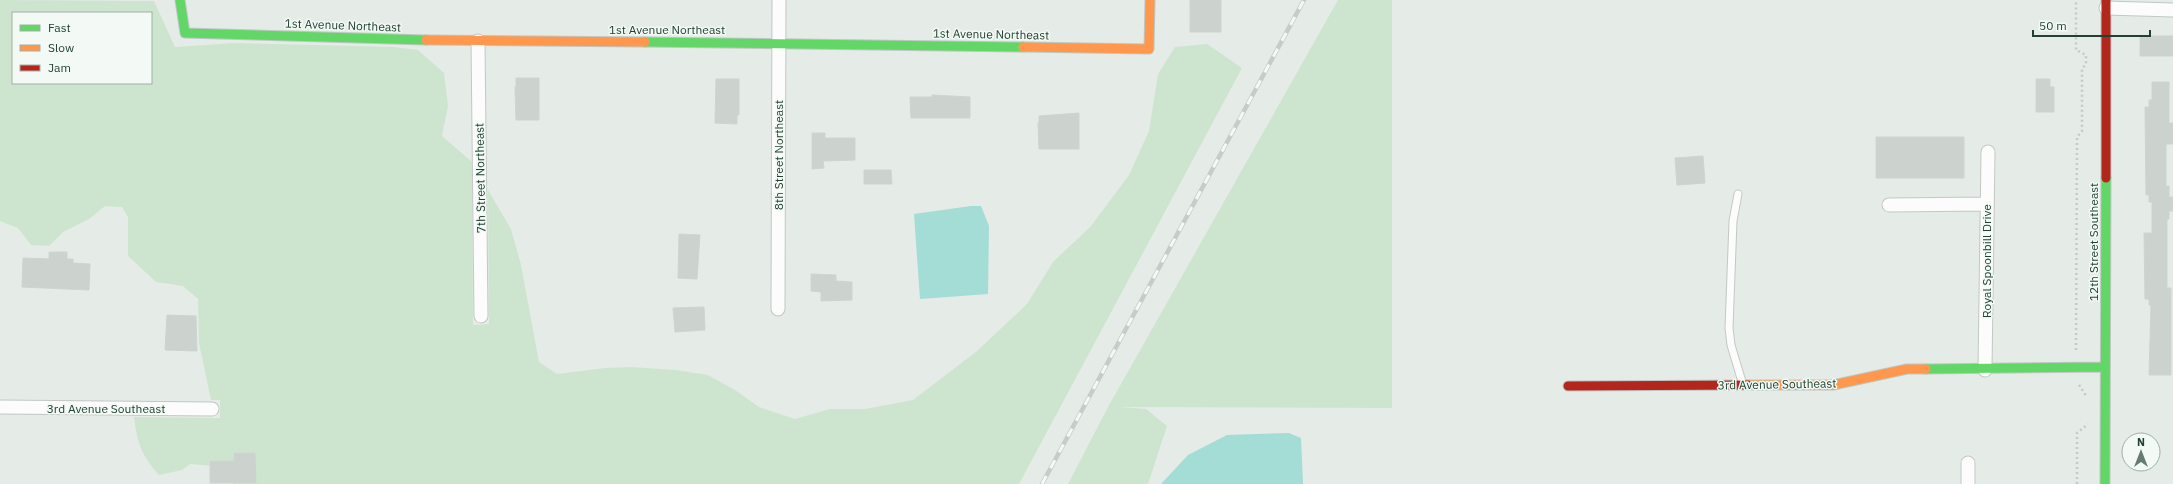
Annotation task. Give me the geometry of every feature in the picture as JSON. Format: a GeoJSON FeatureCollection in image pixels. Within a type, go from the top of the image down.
{"type":"FeatureCollection","features":[{"type":"Feature","properties":{"kind":"street","name":"1st Avenue Northeast"},"geometry":{"type":"LineString","coordinates":[[180,0],[184,33],[478,41],[779,42],[1149,49],[1150,0]]}},
{"type":"Feature","properties":{"kind":"street","name":"8th Street Northeast"},"geometry":{"type":"LineString","coordinates":[[778,310],[779,0]]}},
{"type":"Feature","properties":{"kind":"street"},"geometry":{"type":"LineString","coordinates":[[2106,4],[2173,10]]}},
{"type":"Feature","properties":{"kind":"street","name":"12th Street Southeast"},"geometry":{"type":"LineString","coordinates":[[2105,484],[2106,4]]}},
{"type":"Feature","properties":{"kind":"street","name":"7th Street Northeast"},"geometry":{"type":"LineString","coordinates":[[478,41],[481,316]]}},
{"type":"Feature","properties":{"kind":"street","name":"Royal Spoonbill Drive"},"geometry":{"type":"LineString","coordinates":[[1985,370],[1986,204],[1988,152]]}},
{"type":"Feature","properties":{"kind":"street"},"geometry":{"type":"LineString","coordinates":[[1889,205],[1986,204]]}},
{"type":"Feature","properties":{"kind":"street","name":"3rd Avenue Southeast"},"geometry":{"type":"LineString","coordinates":[[1568,386],[1833,385],[1907,369],[1985,370],[2105,367]]}},
{"type":"Feature","properties":{"kind":"street","name":"3rd Avenue Southeast"},"geometry":{"type":"LineString","coordinates":[[0,407],[212,409]]}},
{"type":"Feature","properties":{"kind":"street"},"geometry":{"type":"LineString","coordinates":[[1968,463],[1968,484]]}},
{"type":"Feature","properties":{"kind":"lane"},"geometry":{"type":"LineString","coordinates":[[1738,194],[1733,221],[1729,328],[1731,345],[1743,385]]}},
{"type":"Feature","properties":{"kind":"path"},"geometry":{"type":"LineString","coordinates":[[2076,0],[2076,50],[2086,55],[2086,64],[2082,69],[2082,130],[2077,137],[2076,381],[2089,399]]}},
{"type":"Feature","properties":{"kind":"path"},"geometry":{"type":"LineString","coordinates":[[2077,484],[2077,433],[2089,423],[2089,417]]}},
{"type":"Feature","properties":{"kind":"green space"},"geometry":{"type":"Polygon","coordinates":[[[0,0],[154,1],[175,47],[235,43],[393,47],[418,50],[444,73],[448,106],[442,136],[472,162],[473,325],[489,324],[488,190],[511,229],[521,265],[539,362],[557,374],[605,368],[631,367],[676,370],[708,375],[735,390],[759,407],[795,419],[830,409],[865,409],[913,400],[977,351],[1027,304],[1053,262],[1091,226],[1129,175],[1149,131],[1158,74],[1175,47],[1207,44],[1242,68],[1019,484],[233,484],[227,476],[214,466],[190,464],[182,470],[159,475],[148,462],[141,449],[134,417],[220,418],[220,400],[211,400],[199,343],[198,299],[183,286],[156,282],[128,256],[128,217],[122,207],[105,206],[89,219],[63,232],[49,246],[31,245],[18,228],[0,221],[0,0]]]}},
{"type":"Feature","properties":{"kind":"green space"},"geometry":{"type":"Polygon","coordinates":[[[1338,0],[1392,0],[1392,408],[1119,407],[1146,409],[1167,426],[1148,484],[1068,484],[1108,407],[1338,0]]]}},
{"type":"Feature","properties":{"kind":"water"},"geometry":{"type":"Polygon","coordinates":[[[981,206],[989,226],[988,294],[920,299],[914,214],[981,206]]]}},
{"type":"Feature","properties":{"kind":"water"},"geometry":{"type":"Polygon","coordinates":[[[1289,433],[1301,438],[1303,484],[1161,484],[1188,455],[1227,435],[1289,433]]]}},
{"type":"Feature","properties":{"kind":"building"},"geometry":{"type":"Polygon","coordinates":[[[1190,0],[1221,0],[1221,32],[1190,32],[1190,0]]]}},
{"type":"Feature","properties":{"kind":"building"},"geometry":{"type":"Polygon","coordinates":[[[2140,36],[2173,36],[2173,56],[2140,56],[2140,36]]]}},
{"type":"Feature","properties":{"kind":"building"},"geometry":{"type":"Polygon","coordinates":[[[516,78],[539,78],[539,120],[516,120],[516,78]]]}},
{"type":"Feature","properties":{"kind":"building"},"geometry":{"type":"Polygon","coordinates":[[[716,79],[739,79],[739,115],[737,115],[737,124],[715,123],[716,79]]]}},
{"type":"Feature","properties":{"kind":"building"},"geometry":{"type":"Polygon","coordinates":[[[2036,79],[2050,79],[2050,87],[2054,87],[2054,112],[2036,112],[2036,79]]]}},
{"type":"Feature","properties":{"kind":"building"},"geometry":{"type":"Polygon","coordinates":[[[2152,82],[2169,82],[2169,123],[2173,123],[2173,144],[2166,144],[2166,186],[2169,186],[2169,197],[2173,197],[2173,211],[2169,211],[2169,219],[2167,219],[2167,288],[2171,288],[2171,375],[2149,375],[2151,305],[2149,305],[2149,299],[2145,299],[2144,233],[2152,233],[2152,202],[2149,202],[2149,195],[2146,195],[2145,107],[2149,107],[2149,100],[2152,100],[2152,82]]]}},
{"type":"Feature","properties":{"kind":"building"},"geometry":{"type":"Polygon","coordinates":[[[932,95],[970,97],[970,118],[911,118],[910,97],[932,97],[932,95]]]}},
{"type":"Feature","properties":{"kind":"building"},"geometry":{"type":"Polygon","coordinates":[[[1079,113],[1079,149],[1039,149],[1039,116],[1079,113]]]}},
{"type":"Feature","properties":{"kind":"building"},"geometry":{"type":"Polygon","coordinates":[[[812,133],[825,133],[825,138],[855,138],[855,160],[823,161],[824,168],[812,169],[812,133]]]}},
{"type":"Feature","properties":{"kind":"building"},"geometry":{"type":"Polygon","coordinates":[[[1876,137],[1964,137],[1964,178],[1876,178],[1876,137]]]}},
{"type":"Feature","properties":{"kind":"building"},"geometry":{"type":"Polygon","coordinates":[[[1703,156],[1705,183],[1677,185],[1675,158],[1703,156]]]}},
{"type":"Feature","properties":{"kind":"building"},"geometry":{"type":"Polygon","coordinates":[[[864,170],[891,170],[892,184],[864,184],[864,170]]]}},
{"type":"Feature","properties":{"kind":"building"},"geometry":{"type":"Polygon","coordinates":[[[679,234],[700,235],[697,279],[678,278],[679,234]]]}},
{"type":"Feature","properties":{"kind":"building"},"geometry":{"type":"Polygon","coordinates":[[[49,252],[67,252],[67,259],[73,259],[73,263],[90,264],[89,290],[22,287],[23,258],[49,259],[49,252]]]}},
{"type":"Feature","properties":{"kind":"building"},"geometry":{"type":"Polygon","coordinates":[[[811,274],[836,275],[836,281],[852,282],[852,300],[821,301],[821,292],[811,291],[811,274]]]}},
{"type":"Feature","properties":{"kind":"building"},"geometry":{"type":"Polygon","coordinates":[[[704,307],[705,330],[675,332],[673,308],[704,307]]]}},
{"type":"Feature","properties":{"kind":"building"},"geometry":{"type":"Polygon","coordinates":[[[167,315],[196,316],[197,351],[165,350],[167,315]]]}},
{"type":"Feature","properties":{"kind":"building"},"geometry":{"type":"Polygon","coordinates":[[[234,453],[255,453],[256,483],[210,483],[210,461],[234,461],[234,453]]]}},
{"type":"Feature","properties":{"kind":"railway"},"geometry":{"type":"LineString","coordinates":[[1042,484],[1304,0]]}},
{"type":"Feature","properties":{"kind":"traffic: fast"},"geometry":{"type":"LineString","coordinates":[[180,0],[185,33],[426,40]]}},
{"type":"Feature","properties":{"kind":"traffic: fast"},"geometry":{"type":"LineString","coordinates":[[645,42],[1023,47]]}},
{"type":"Feature","properties":{"kind":"traffic: fast"},"geometry":{"type":"LineString","coordinates":[[2105,484],[2106,178]]}},
{"type":"Feature","properties":{"kind":"traffic: fast"},"geometry":{"type":"LineString","coordinates":[[1926,369],[2105,367]]}},
{"type":"Feature","properties":{"kind":"traffic: slow"},"geometry":{"type":"LineString","coordinates":[[1023,47],[1149,49],[1150,0]]}},
{"type":"Feature","properties":{"kind":"traffic: slow"},"geometry":{"type":"LineString","coordinates":[[426,40],[645,42]]}},
{"type":"Feature","properties":{"kind":"traffic: slow"},"geometry":{"type":"LineString","coordinates":[[1748,385],[1833,385],[1907,369],[1926,369]]}},
{"type":"Feature","properties":{"kind":"traffic: jam"},"geometry":{"type":"LineString","coordinates":[[2106,0],[2106,178]]}},
{"type":"Feature","properties":{"kind":"traffic: jam"},"geometry":{"type":"LineString","coordinates":[[1568,386],[1748,385]]}}]}
